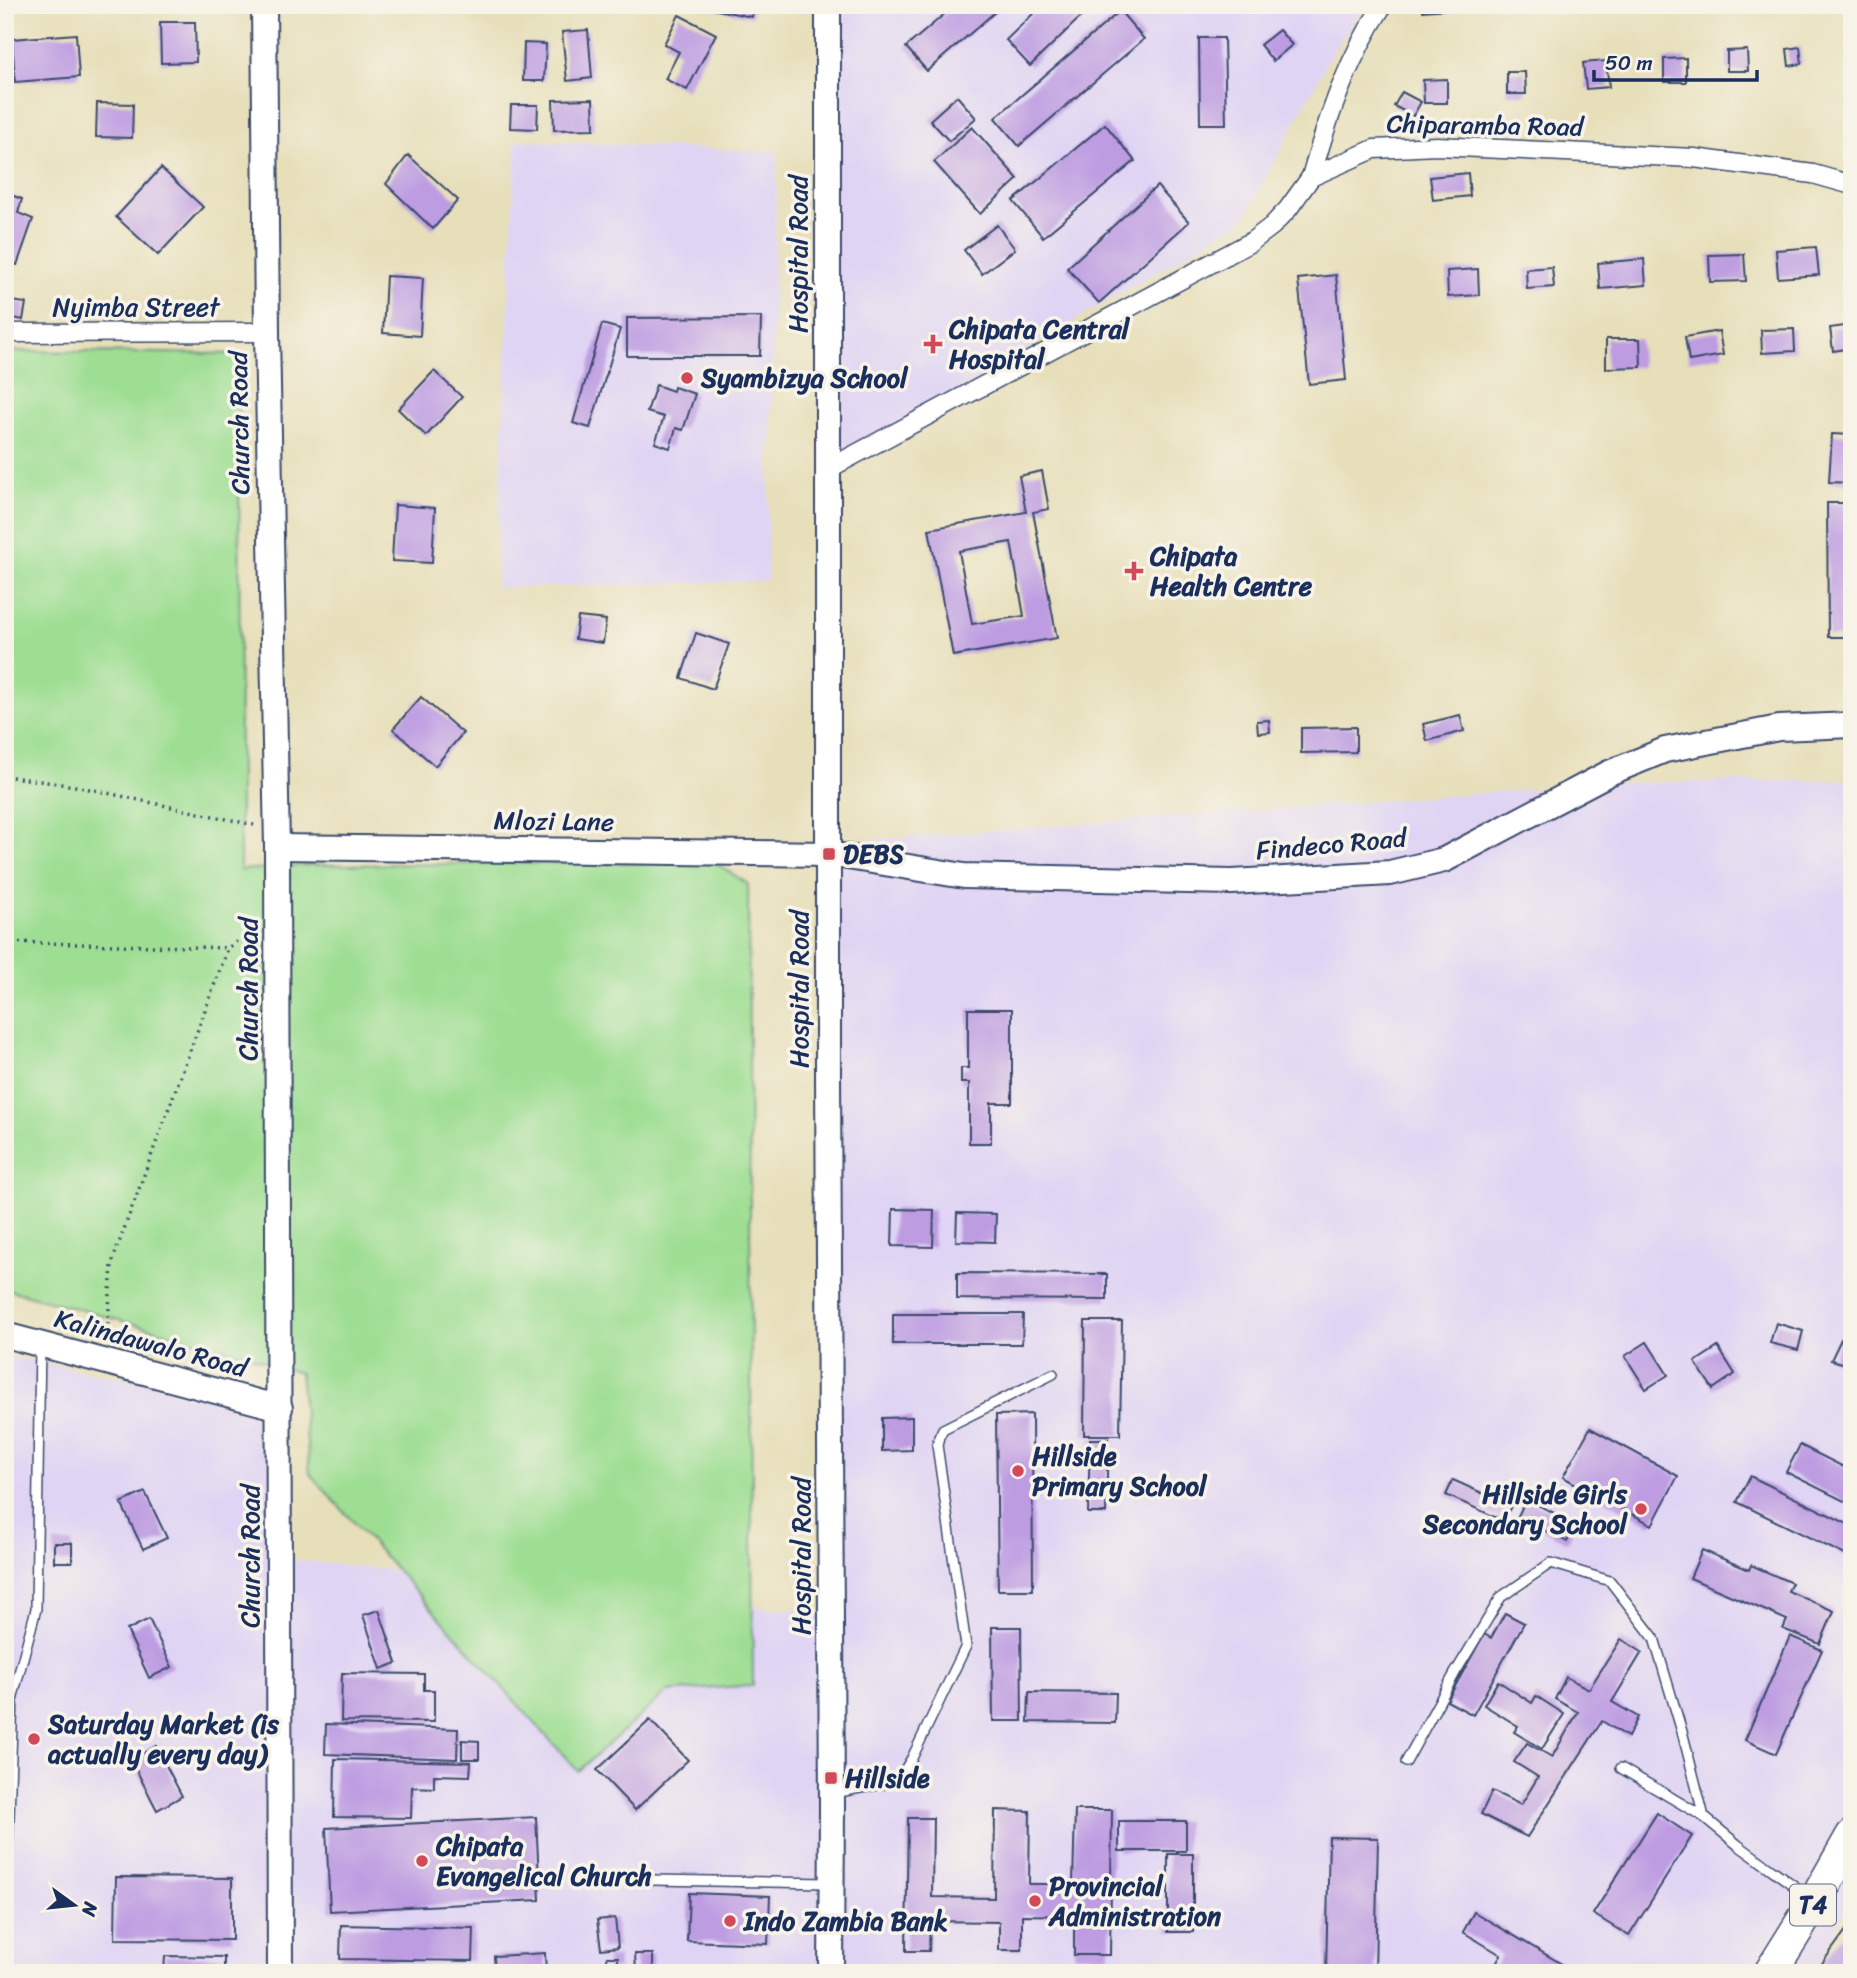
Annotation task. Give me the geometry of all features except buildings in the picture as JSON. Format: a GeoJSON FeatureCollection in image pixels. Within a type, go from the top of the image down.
{"type":"FeatureCollection","features":[{"type":"Feature","properties":{"kind":"highway","name":"T4"},"geometry":{"type":"LineString","coordinates":[[1770,1973],[1815,1902],[1852,1836]]}},
{"type":"Feature","properties":{"kind":"street","name":"Church Road"},"geometry":{"type":"LineString","coordinates":[[264,5],[278,932],[280,1973]]}},
{"type":"Feature","properties":{"kind":"street","name":"Hospital Road"},"geometry":{"type":"LineString","coordinates":[[828,5],[831,1973]]}},
{"type":"Feature","properties":{"kind":"street"},"geometry":{"type":"LineString","coordinates":[[828,468],[1251,242],[1272,226],[1311,177],[1327,121],[1349,66],[1383,5]]}},
{"type":"Feature","properties":{"kind":"street","name":"Chiparamba Road"},"geometry":{"type":"LineString","coordinates":[[1311,177],[1374,149],[1437,146],[1694,158],[1813,174],[1852,185]]}},
{"type":"Feature","properties":{"kind":"street","name":"Nyimba Street"},"geometry":{"type":"LineString","coordinates":[[5,333],[267,332]]}},
{"type":"Feature","properties":{"kind":"street","name":"Findeco Road"},"geometry":{"type":"LineString","coordinates":[[829,854],[964,876],[1232,882],[1390,873],[1444,860],[1609,773],[1665,750],[1779,728],[1852,725]]}},
{"type":"Feature","properties":{"kind":"street","name":"Mlozi Lane"},"geometry":{"type":"LineString","coordinates":[[277,839],[829,854]]}},
{"type":"Feature","properties":{"kind":"street","name":"Kalindawalo Road"},"geometry":{"type":"LineString","coordinates":[[5,1335],[280,1409]]}},
{"type":"Feature","properties":{"kind":"lane"},"geometry":{"type":"LineString","coordinates":[[7,1876],[13,1696],[36,1609],[40,1343]]}},
{"type":"Feature","properties":{"kind":"lane"},"geometry":{"type":"LineString","coordinates":[[831,1794],[892,1782],[901,1776],[965,1646],[937,1445],[943,1429],[1053,1374]]}},
{"type":"Feature","properties":{"kind":"lane"},"geometry":{"type":"LineString","coordinates":[[1406,1762],[1501,1597],[1551,1563],[1610,1581],[1654,1638],[1704,1817]]}},
{"type":"Feature","properties":{"kind":"lane"},"geometry":{"type":"LineString","coordinates":[[1621,1768],[1704,1817],[1815,1902]]}},
{"type":"Feature","properties":{"kind":"lane"},"geometry":{"type":"LineString","coordinates":[[652,1880],[831,1883]]}},
{"type":"Feature","properties":{"kind":"path"},"geometry":{"type":"LineString","coordinates":[[5,776],[75,786],[277,839]]}},
{"type":"Feature","properties":{"kind":"path"},"geometry":{"type":"LineString","coordinates":[[106,1361],[112,1264],[228,948],[238,940],[278,932]]}},
{"type":"Feature","properties":{"kind":"path"},"geometry":{"type":"LineString","coordinates":[[5,942],[228,948]]}},
{"type":"Feature","properties":{"kind":"shaded area","name":"Chipata Central Hospital"},"geometry":{"type":"Polygon","coordinates":[[[839,5],[1366,5],[1333,51],[1244,219],[828,469],[839,5]]]}},
{"type":"Feature","properties":{"kind":"shaded area"},"geometry":{"type":"Polygon","coordinates":[[[516,140],[777,152],[767,581],[496,588],[516,140]]]}},
{"type":"Feature","properties":{"kind":"shaded area"},"geometry":{"type":"Polygon","coordinates":[[[1852,780],[1852,1895],[1815,1973],[5,1973],[5,1356],[280,1408],[281,1559],[830,1614],[833,843],[1614,783],[1852,780]]]}},
{"type":"Feature","properties":{"kind":"green space"},"geometry":{"type":"Polygon","coordinates":[[[5,351],[239,354],[240,870],[314,865],[714,862],[748,884],[753,1685],[667,1692],[578,1771],[310,1474],[300,1373],[244,1354],[5,1289],[5,351]]]}},
{"type":"Feature","properties":{"kind":"place","name":"Chipata Central Hospital"},"geometry":{"type":"Point","coordinates":[933,344]}},
{"type":"Feature","properties":{"kind":"place","name":"Syambizya School"},"geometry":{"type":"Point","coordinates":[687,378]}},
{"type":"Feature","properties":{"kind":"place","name":"Chipata Health Centre"},"geometry":{"type":"Point","coordinates":[1134,571]}},
{"type":"Feature","properties":{"kind":"place","name":"DEBS"},"geometry":{"type":"Point","coordinates":[829,854]}},
{"type":"Feature","properties":{"kind":"place","name":"Hillside Primary School"},"geometry":{"type":"Point","coordinates":[1018,1471]}},
{"type":"Feature","properties":{"kind":"place","name":"Hillside Girls Secondary School"},"geometry":{"type":"Point","coordinates":[1641,1509]}},
{"type":"Feature","properties":{"kind":"place","name":"Saturday Market (is actually every day)"},"geometry":{"type":"Point","coordinates":[34,1739]}},
{"type":"Feature","properties":{"kind":"place","name":"Hillside"},"geometry":{"type":"Point","coordinates":[831,1778]}},
{"type":"Feature","properties":{"kind":"place","name":"Chipata Evangelical Church"},"geometry":{"type":"Point","coordinates":[422,1861]}},
{"type":"Feature","properties":{"kind":"place","name":"Provincial Administration"},"geometry":{"type":"Point","coordinates":[1035,1901]}},
{"type":"Feature","properties":{"kind":"place","name":"Indo Zambia Bank"},"geometry":{"type":"Point","coordinates":[730,1921]}}]}
